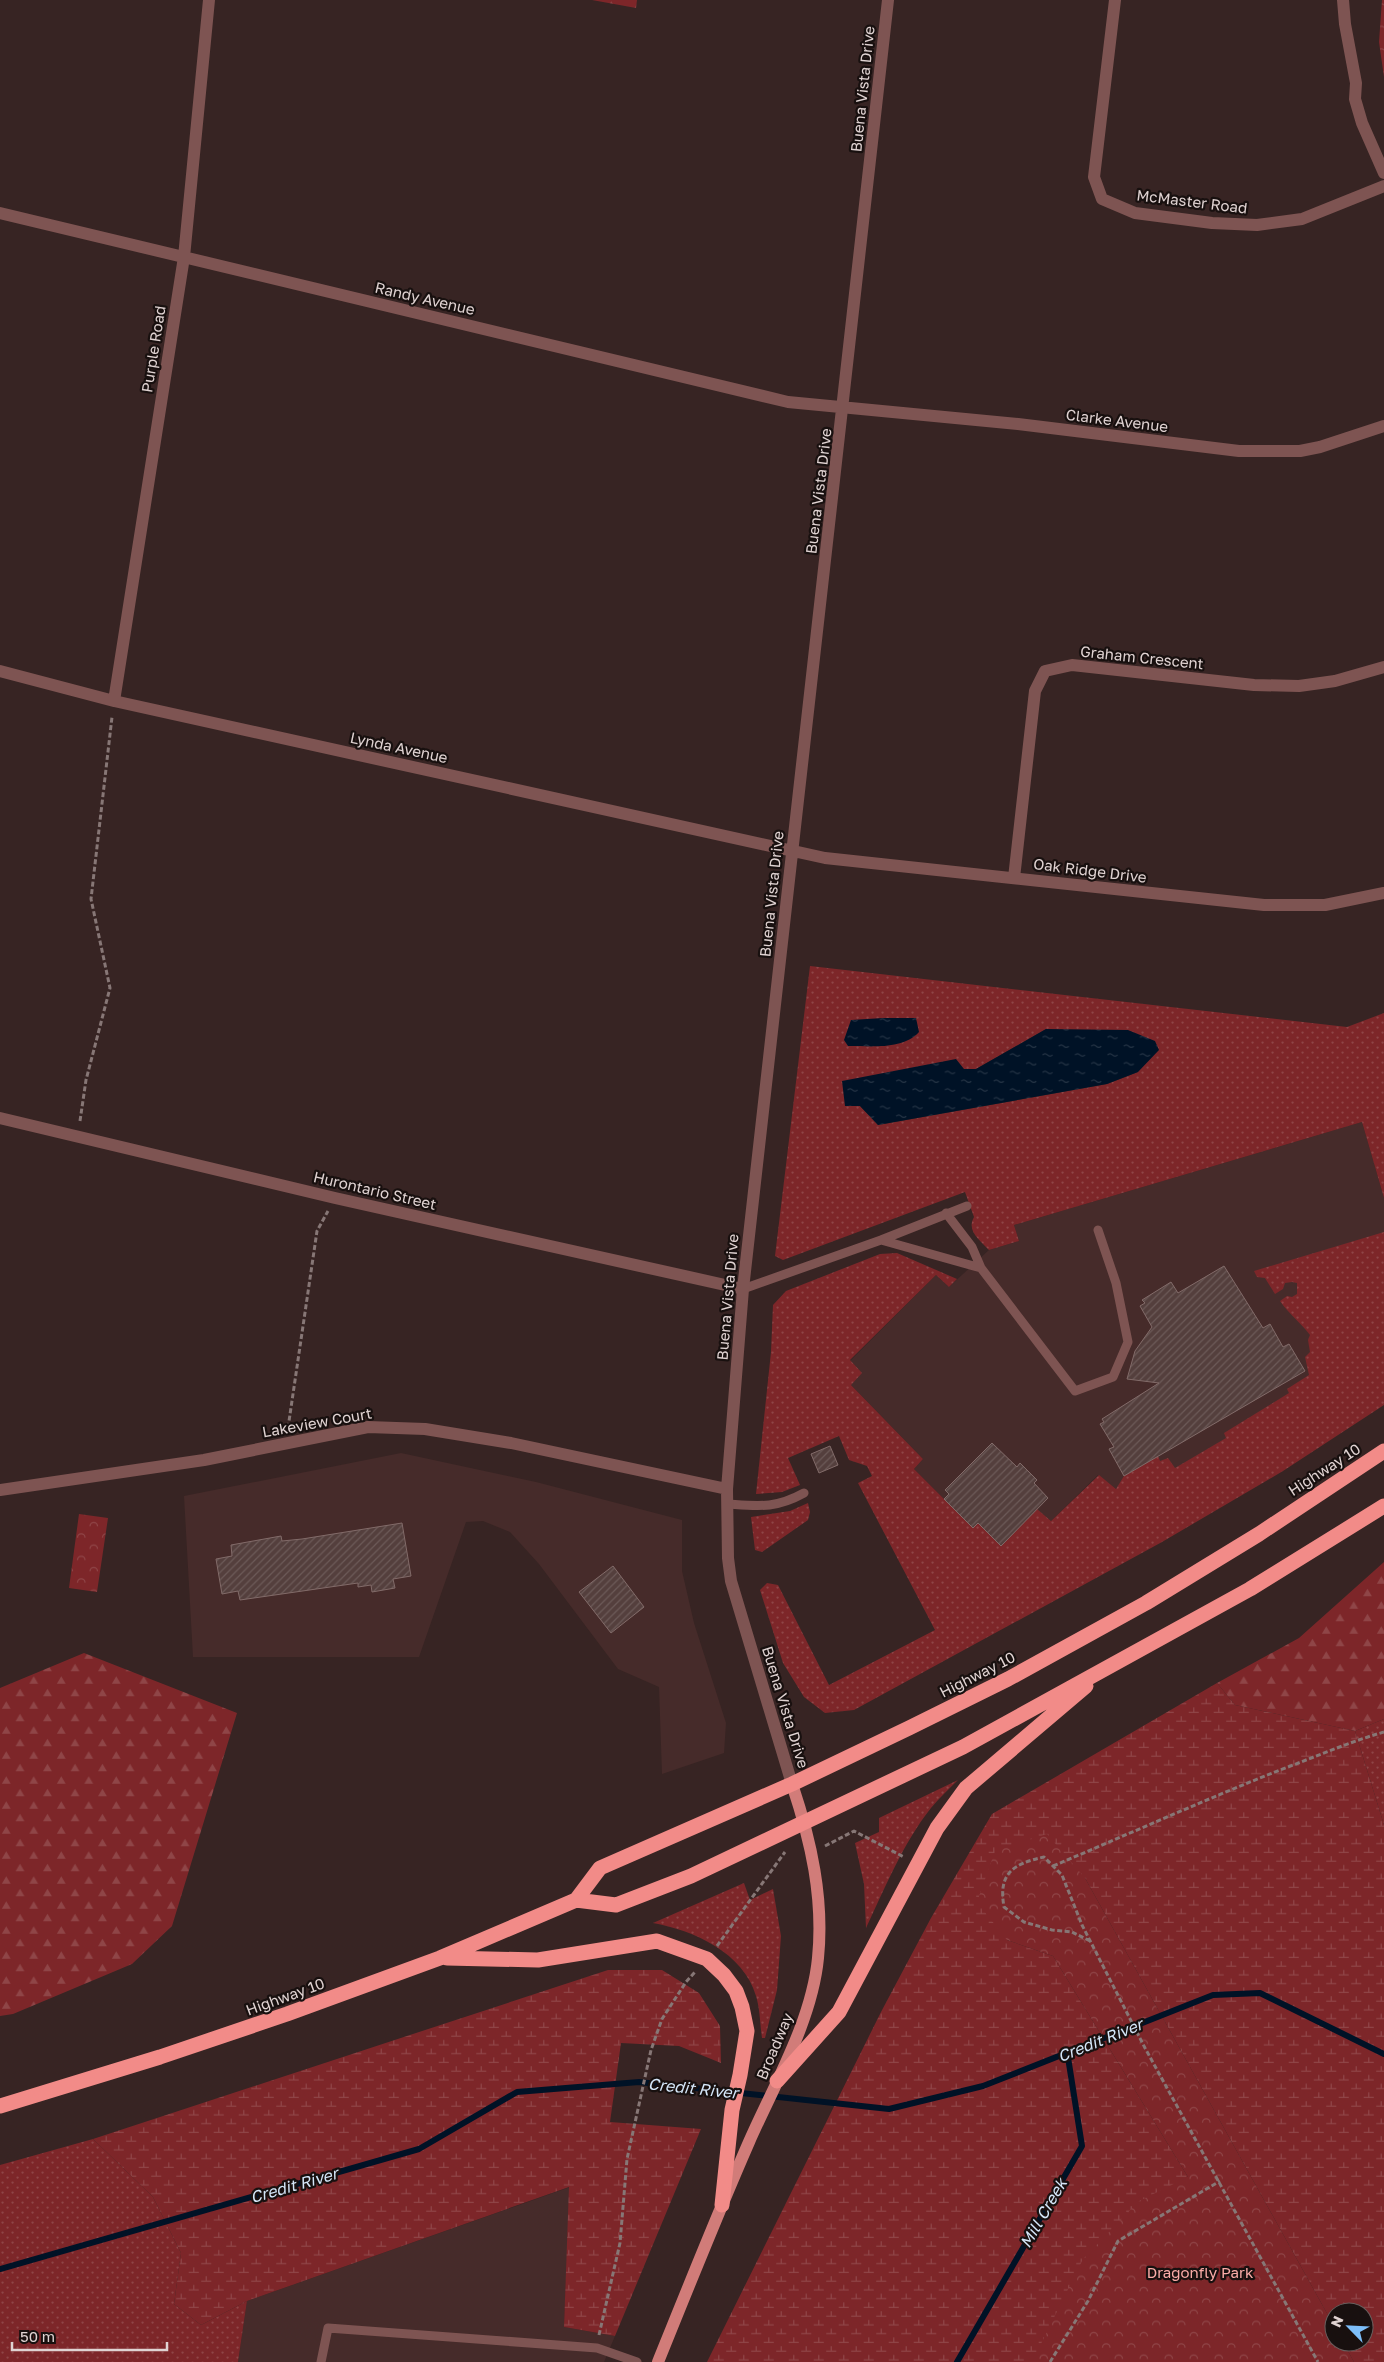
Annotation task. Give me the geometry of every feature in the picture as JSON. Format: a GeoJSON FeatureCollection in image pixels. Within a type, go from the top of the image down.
{"type":"FeatureCollection","features":[{"type":"Feature","properties":{"kind":"highway","name":"Highway 10"},"geometry":{"type":"LineString","coordinates":[[0,2106],[160,2058],[287,2014],[440,1958],[576,1900],[600,1868],[792,1784],[1008,1679],[1146,1603],[1259,1534],[1384,1451]]}},
{"type":"Feature","properties":{"kind":"highway"},"geometry":{"type":"LineString","coordinates":[[576,1900],[616,1905],[691,1876],[963,1748],[1107,1666],[1250,1589],[1384,1506]]}},
{"type":"Feature","properties":{"kind":"highway"},"geometry":{"type":"LineString","coordinates":[[777,2081],[840,2012],[936,1828],[966,1788],[1044,1723],[1107,1666]]}},
{"type":"Feature","properties":{"kind":"highway"},"geometry":{"type":"LineString","coordinates":[[440,1958],[538,1960],[657,1941],[707,1959],[724,1975],[736,1991],[742,2007],[746,2031],[740,2076],[732,2110],[722,2205]]}},
{"type":"Feature","properties":{"kind":"main road","name":"Broadway"},"geometry":{"type":"LineString","coordinates":[[658,2362],[722,2205],[808,2008],[818,1961],[821,1920],[811,1853],[792,1784]]}},
{"type":"Feature","properties":{"kind":"street","name":"Purple Road"},"geometry":{"type":"LineString","coordinates":[[114,701],[184,257],[209,0]]}},
{"type":"Feature","properties":{"kind":"street","name":"Buena Vista Drive"},"geometry":{"type":"LineString","coordinates":[[792,1784],[731,1581],[726,1541],[727,1489],[744,1289],[888,0]]}},
{"type":"Feature","properties":{"kind":"street","name":"McMaster Road"},"geometry":{"type":"LineString","coordinates":[[1114,0],[1094,177],[1102,199],[1135,213],[1257,225],[1302,219],[1384,186]]}},
{"type":"Feature","properties":{"kind":"street"},"geometry":{"type":"LineString","coordinates":[[1343,0],[1345,24],[1356,83],[1355,98],[1362,123],[1384,173]]}},
{"type":"Feature","properties":{"kind":"street","name":"Randy Avenue"},"geometry":{"type":"LineString","coordinates":[[0,213],[788,402],[844,406]]}},
{"type":"Feature","properties":{"kind":"street","name":"Clarke Avenue"},"geometry":{"type":"LineString","coordinates":[[844,406],[1220,449],[1255,451],[1300,451],[1334,443],[1384,426]]}},
{"type":"Feature","properties":{"kind":"street","name":"Graham Crescent"},"geometry":{"type":"LineString","coordinates":[[1014,878],[1035,690],[1045,670],[1072,665],[1254,685],[1299,686],[1335,681],[1384,667]]}},
{"type":"Feature","properties":{"kind":"street","name":"Lynda Avenue"},"geometry":{"type":"LineString","coordinates":[[0,671],[114,701],[792,851]]}},
{"type":"Feature","properties":{"kind":"street","name":"Oak Ridge Drive"},"geometry":{"type":"LineString","coordinates":[[792,851],[825,858],[1264,905],[1325,905],[1384,893]]}},
{"type":"Feature","properties":{"kind":"street","name":"Hurontario Street"},"geometry":{"type":"LineString","coordinates":[[0,1118],[335,1198],[744,1289]]}},
{"type":"Feature","properties":{"kind":"street","name":"Lakeview Court"},"geometry":{"type":"LineString","coordinates":[[0,1490],[204,1460],[368,1427],[424,1429],[510,1443],[727,1489]]}},
{"type":"Feature","properties":{"kind":"lane"},"geometry":{"type":"LineString","coordinates":[[744,1289],[881,1240],[967,1206]]}},
{"type":"Feature","properties":{"kind":"lane"},"geometry":{"type":"LineString","coordinates":[[946,1213],[972,1247],[981,1268],[1075,1391],[1113,1376],[1128,1342],[1116,1283],[1098,1230]]}},
{"type":"Feature","properties":{"kind":"lane"},"geometry":{"type":"LineString","coordinates":[[881,1240],[981,1268]]}},
{"type":"Feature","properties":{"kind":"lane"},"geometry":{"type":"LineString","coordinates":[[727,1504],[766,1507],[789,1501],[804,1494]]}},
{"type":"Feature","properties":{"kind":"lane"},"geometry":{"type":"LineString","coordinates":[[321,2362],[328,2328],[597,2348],[637,2362]]}},
{"type":"Feature","properties":{"kind":"path"},"geometry":{"type":"LineString","coordinates":[[78,1137],[86,1080],[110,988],[91,899],[114,701]]}},
{"type":"Feature","properties":{"kind":"path"},"geometry":{"type":"LineString","coordinates":[[286,1443],[318,1231]]}},
{"type":"Feature","properties":{"kind":"path"},"geometry":{"type":"LineString","coordinates":[[1053,1866],[1211,1798],[1329,1751],[1384,1732]]}},
{"type":"Feature","properties":{"kind":"path"},"geometry":{"type":"LineString","coordinates":[[811,1853],[854,1831],[916,1864]]}},
{"type":"Feature","properties":{"kind":"path"},"geometry":{"type":"LineString","coordinates":[[597,2348],[620,2243],[627,2159],[638,2102],[662,2018],[686,1982],[707,1959],[788,1847]]}},
{"type":"Feature","properties":{"kind":"path"},"geometry":{"type":"LineString","coordinates":[[1090,1941],[1072,1932],[1052,1930],[1024,1922],[1004,1907],[1001,1889],[1011,1870],[1028,1861],[1044,1857],[1062,1875],[1090,1941],[1132,2019],[1145,2048],[1220,2181],[1318,2362]]}},
{"type":"Feature","properties":{"kind":"path"},"geometry":{"type":"LineString","coordinates":[[1050,2362],[1088,2300],[1118,2241],[1220,2181]]}},
{"type":"Feature","properties":{"kind":"shaded area"},"geometry":{"type":"Polygon","coordinates":[[[1362,1122],[1384,1198],[1384,1244],[1352,1350],[1178,1488],[1116,1489],[1098,1475],[1051,1521],[1037,1510],[1001,1546],[978,1524],[973,1528],[914,1469],[923,1459],[851,1385],[850,1361],[936,1275],[949,1287],[989,1250],[1019,1241],[1014,1225],[1362,1122]]]}},
{"type":"Feature","properties":{"kind":"shaded area"},"geometry":{"type":"Polygon","coordinates":[[[401,1453],[536,1482],[682,1520],[682,1571],[694,1623],[726,1723],[724,1753],[662,1774],[659,1687],[618,1669],[539,1564],[510,1532],[483,1521],[466,1522],[419,1657],[193,1657],[184,1496],[401,1453]]]}},
{"type":"Feature","properties":{"kind":"shaded area"},"geometry":{"type":"Polygon","coordinates":[[[570,2187],[564,2327],[615,2336],[604,2362],[238,2362],[247,2301],[570,2187]]]}},
{"type":"Feature","properties":{"kind":"green space"},"geometry":{"type":"Polygon","coordinates":[[[592,0],[637,0],[636,8],[592,0]]]}},
{"type":"Feature","properties":{"kind":"green space"},"geometry":{"type":"Polygon","coordinates":[[[1382,0],[1384,0],[1384,77],[1379,42],[1382,0]]]}},
{"type":"Feature","properties":{"kind":"green space"},"geometry":{"type":"Polygon","coordinates":[[[810,966],[1347,1027],[1384,1013],[1384,1198],[1362,1122],[1014,1225],[1019,1241],[989,1250],[973,1231],[972,1222],[974,1217],[965,1192],[783,1260],[775,1256],[810,966]],[[1046,1029],[976,1069],[964,1069],[860,1106],[878,1125],[1107,1084],[1138,1072],[1046,1029]]]}},
{"type":"Feature","properties":{"kind":"green space"},"geometry":{"type":"Polygon","coordinates":[[[1384,1232],[1384,1405],[1283,1471],[1162,1542],[854,1710],[825,1713],[804,1697],[783,1663],[760,1590],[767,1583],[778,1585],[829,1685],[935,1630],[858,1483],[872,1476],[867,1466],[849,1460],[839,1436],[788,1458],[800,1485],[782,1492],[756,1494],[771,1352],[773,1305],[786,1291],[880,1254],[897,1253],[957,1279],[949,1287],[936,1275],[850,1360],[862,1373],[851,1385],[923,1459],[914,1469],[973,1528],[978,1523],[1001,1546],[1037,1509],[1051,1521],[1099,1475],[1116,1489],[1124,1476],[1158,1456],[1160,1461],[1168,1458],[1175,1468],[1226,1438],[1224,1433],[1289,1393],[1287,1389],[1309,1375],[1305,1357],[1310,1352],[1308,1340],[1310,1335],[1280,1301],[1287,1296],[1292,1297],[1297,1294],[1297,1283],[1285,1283],[1283,1289],[1275,1294],[1265,1278],[1257,1277],[1254,1271],[1384,1232]]]}},
{"type":"Feature","properties":{"kind":"green space"},"geometry":{"type":"Polygon","coordinates":[[[808,1503],[810,1512],[808,1520],[762,1552],[755,1550],[751,1517],[790,1511],[808,1503]]]}},
{"type":"Feature","properties":{"kind":"green space"},"geometry":{"type":"Polygon","coordinates":[[[79,1514],[108,1518],[97,1592],[69,1588],[79,1514]]]}},
{"type":"Feature","properties":{"kind":"green space"},"geometry":{"type":"Polygon","coordinates":[[[1384,1562],[1384,1719],[1355,1731],[1235,1705],[1217,1683],[1299,1638],[1384,1562]]]}},
{"type":"Feature","properties":{"kind":"green space"},"geometry":{"type":"Polygon","coordinates":[[[84,1653],[237,1713],[172,1926],[132,1964],[13,2014],[0,2016],[0,1688],[84,1653]]]}},
{"type":"Feature","properties":{"kind":"green space"},"geometry":{"type":"Polygon","coordinates":[[[1217,1683],[1235,1705],[1355,1731],[1384,1825],[1384,2362],[1354,2362],[1348,2352],[1374,2352],[1374,2302],[1324,2302],[1324,2308],[1085,1878],[1007,1940],[1053,1956],[1188,2177],[1287,2362],[707,2362],[881,2012],[931,1918],[992,1814],[1217,1683]]]}},
{"type":"Feature","properties":{"kind":"green space"},"geometry":{"type":"Polygon","coordinates":[[[1384,1719],[1384,1825],[1355,1731],[1384,1719]]]}},
{"type":"Feature","properties":{"kind":"green space"},"geometry":{"type":"Polygon","coordinates":[[[958,1780],[931,1808],[912,1836],[895,1866],[866,1928],[864,1884],[855,1843],[879,1832],[879,1818],[958,1780]]]}},
{"type":"Feature","properties":{"kind":"green space","name":"Dragonfly Park"},"geometry":{"type":"Polygon","coordinates":[[[1047,1834],[1085,1878],[1324,2308],[1324,2352],[1348,2352],[1354,2362],[1032,2362],[1083,2259],[1139,2201],[1188,2177],[1053,1956],[1007,1940],[977,1902],[995,1851],[1047,1834]]]}},
{"type":"Feature","properties":{"kind":"green space"},"geometry":{"type":"Polygon","coordinates":[[[744,1883],[750,1900],[773,1889],[781,1936],[777,1990],[765,2038],[762,2038],[756,1996],[750,1981],[740,1967],[729,1956],[700,1938],[684,1931],[653,1923],[744,1883]]]}},
{"type":"Feature","properties":{"kind":"green space"},"geometry":{"type":"Polygon","coordinates":[[[608,1970],[662,1970],[699,1993],[720,2026],[721,2063],[679,2046],[621,2043],[610,2122],[701,2129],[615,2336],[564,2327],[569,2187],[247,2301],[201,2325],[174,2304],[181,2253],[153,2197],[93,2139],[608,1970]]]}},
{"type":"Feature","properties":{"kind":"green space"},"geometry":{"type":"Polygon","coordinates":[[[93,2139],[153,2197],[181,2253],[174,2304],[201,2325],[247,2301],[238,2362],[0,2362],[0,2165],[93,2139]]]}},
{"type":"Feature","properties":{"kind":"water"},"geometry":{"type":"Polygon","coordinates":[[[916,1018],[919,1032],[904,1042],[886,1046],[848,1046],[844,1040],[851,1020],[916,1018]]]}},
{"type":"Feature","properties":{"kind":"water"},"geometry":{"type":"Polygon","coordinates":[[[1046,1029],[1128,1030],[1155,1041],[1159,1050],[1138,1072],[1107,1084],[878,1125],[860,1106],[845,1106],[842,1081],[956,1059],[964,1069],[976,1069],[1046,1029]]]}},
{"type":"Feature","properties":{"kind":"building"},"geometry":{"type":"Polygon","coordinates":[[[1224,1266],[1263,1328],[1270,1324],[1283,1347],[1289,1344],[1305,1371],[1124,1476],[1109,1449],[1114,1447],[1100,1424],[1104,1422],[1102,1419],[1159,1383],[1127,1379],[1135,1351],[1152,1327],[1140,1306],[1145,1303],[1142,1300],[1171,1282],[1178,1293],[1224,1266]]]}},
{"type":"Feature","properties":{"kind":"building"},"geometry":{"type":"Polygon","coordinates":[[[992,1443],[1017,1467],[1020,1463],[1037,1480],[1034,1483],[1048,1498],[1001,1546],[978,1523],[973,1528],[944,1499],[949,1494],[945,1490],[992,1443]]]}},
{"type":"Feature","properties":{"kind":"building"},"geometry":{"type":"Polygon","coordinates":[[[830,1446],[838,1465],[819,1473],[811,1454],[830,1446]]]}},
{"type":"Feature","properties":{"kind":"building"},"geometry":{"type":"Polygon","coordinates":[[[402,1523],[411,1576],[393,1579],[395,1588],[372,1592],[371,1585],[358,1587],[358,1583],[240,1600],[238,1591],[222,1594],[216,1559],[232,1556],[231,1545],[281,1536],[282,1541],[302,1539],[402,1523]]]}},
{"type":"Feature","properties":{"kind":"building"},"geometry":{"type":"Polygon","coordinates":[[[613,1566],[644,1607],[611,1633],[579,1592],[613,1566]]]}},
{"type":"Feature","properties":{"kind":"waterway","name":"Credit River"},"geometry":{"type":"LineString","coordinates":[[0,2269],[419,2149],[517,2092],[639,2082],[889,2109],[983,2086],[1213,1995],[1260,1993],[1384,2054]]}},
{"type":"Feature","properties":{"kind":"waterway","name":"Mill Creek"},"geometry":{"type":"LineString","coordinates":[[957,2362],[1082,2146],[1067,2051]]}}]}
